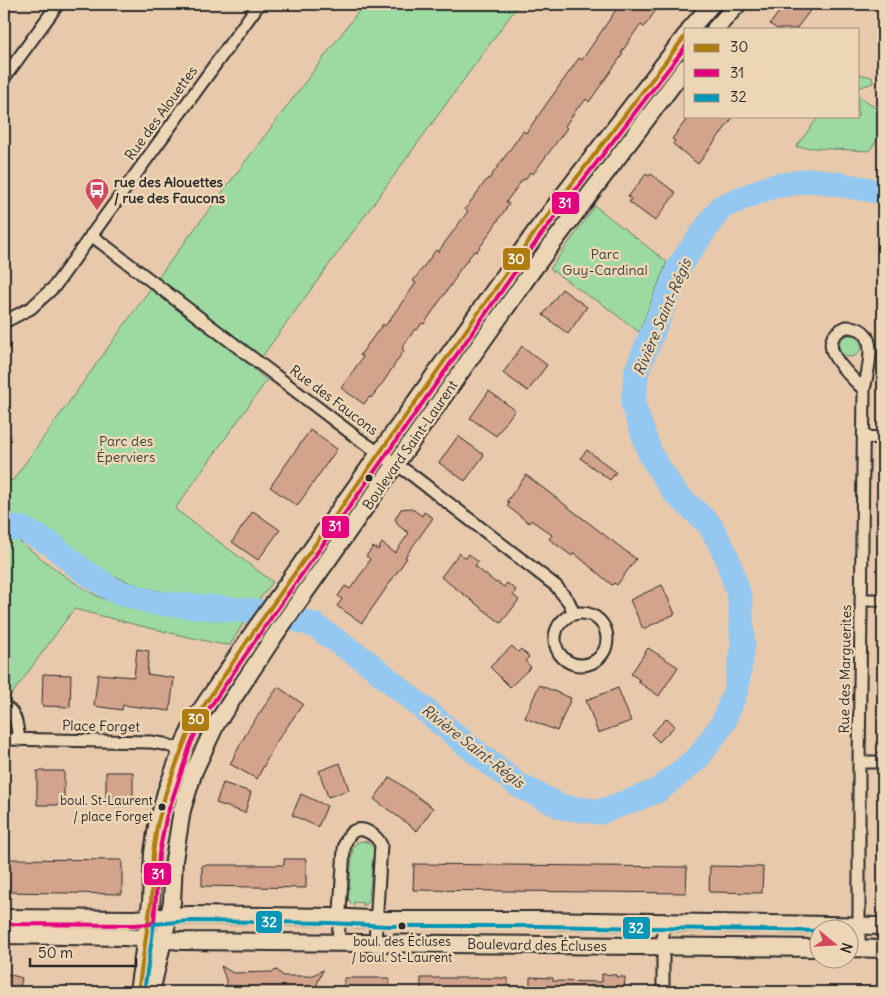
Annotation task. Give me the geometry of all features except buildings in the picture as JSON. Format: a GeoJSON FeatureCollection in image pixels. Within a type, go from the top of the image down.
{"type":"FeatureCollection","features":[{"type":"Feature","properties":{"kind":"street"},"geometry":{"type":"LineString","coordinates":[[4,78],[58,4]]}},
{"type":"Feature","properties":{"kind":"street","name":"Rue des Alouettes"},"geometry":{"type":"LineString","coordinates":[[4,322],[31,308],[54,287],[259,4]]}},
{"type":"Feature","properties":{"kind":"street"},"geometry":{"type":"LineString","coordinates":[[691,28],[712,4]]}},
{"type":"Feature","properties":{"kind":"street"},"geometry":{"type":"LineString","coordinates":[[717,28],[738,4]]}},
{"type":"Feature","properties":{"kind":"street","name":"Boulevard Saint-Laurent"},"geometry":{"type":"LineString","coordinates":[[138,992],[149,918],[153,853],[157,826],[166,792],[199,713],[254,631],[541,224],[684,38]]}},
{"type":"Feature","properties":{"kind":"street","name":"Boulevard Saint-Laurent"},"geometry":{"type":"LineString","coordinates":[[152,992],[172,902],[174,860],[179,824],[194,771],[208,738],[220,717],[275,635],[534,268],[684,70]]}},
{"type":"Feature","properties":{"kind":"street","name":"Rue des Faucons"},"geometry":{"type":"LineString","coordinates":[[92,235],[360,440],[397,464],[556,586],[569,602],[574,614]]}},
{"type":"Feature","properties":{"kind":"street","name":"Rue des Marguerites"},"geometry":{"type":"LineString","coordinates":[[859,918],[864,390],[870,347],[868,338],[862,331],[854,327],[846,327],[839,330],[833,337],[832,354],[864,390]]}},
{"type":"Feature","properties":{"kind":"street"},"geometry":{"type":"LineString","coordinates":[[864,437],[883,438]]}},
{"type":"Feature","properties":{"kind":"street"},"geometry":{"type":"LineString","coordinates":[[861,600],[883,600]]}},
{"type":"Feature","properties":{"kind":"street"},"geometry":{"type":"LineString","coordinates":[[583,613],[598,619],[606,633],[607,642],[605,650],[594,662],[585,665],[576,665],[568,662],[561,656],[555,640],[556,631],[560,624],[566,617],[574,614],[583,613]]}},
{"type":"Feature","properties":{"kind":"street"},"geometry":{"type":"LineString","coordinates":[[4,707],[12,712],[16,720],[20,740]]}},
{"type":"Feature","properties":{"kind":"street","name":"Place Forget"},"geometry":{"type":"LineString","coordinates":[[4,739],[151,742],[182,750]]}},
{"type":"Feature","properties":{"kind":"street"},"geometry":{"type":"LineString","coordinates":[[859,762],[883,762]]}},
{"type":"Feature","properties":{"kind":"street"},"geometry":{"type":"LineString","coordinates":[[338,942],[344,849],[352,832],[360,830],[373,835],[381,845],[375,942]]}},
{"type":"Feature","properties":{"kind":"street","name":"Boulevard des Écluses"},"geometry":{"type":"LineString","coordinates":[[4,918],[133,919],[189,915],[376,920],[537,920],[810,926]]}},
{"type":"Feature","properties":{"kind":"street"},"geometry":{"type":"LineString","coordinates":[[663,924],[663,992]]}},
{"type":"Feature","properties":{"kind":"street","name":"Boulevard des Écluses"},"geometry":{"type":"LineString","coordinates":[[860,926],[883,926]]}},
{"type":"Feature","properties":{"kind":"street","name":"Boulevard des Écluses"},"geometry":{"type":"LineString","coordinates":[[4,934],[163,940],[810,948]]}},
{"type":"Feature","properties":{"kind":"street"},"geometry":{"type":"LineString","coordinates":[[860,948],[883,948]]}},
{"type":"Feature","properties":{"kind":"green space","name":"Parc des Éperviers"},"geometry":{"type":"Polygon","coordinates":[[[364,4],[519,4],[253,369],[267,380],[175,509],[273,582],[258,601],[193,597],[152,589],[112,575],[92,565],[42,528],[4,515],[4,483],[13,480],[166,267],[364,4]]]}},
{"type":"Feature","properties":{"kind":"green space"},"geometry":{"type":"Polygon","coordinates":[[[860,74],[872,77],[873,83],[860,87],[860,74]]]}},
{"type":"Feature","properties":{"kind":"green space"},"geometry":{"type":"Polygon","coordinates":[[[860,96],[883,113],[883,132],[869,151],[796,147],[818,118],[860,118],[860,96]]]}},
{"type":"Feature","properties":{"kind":"green space","name":"Parc Guy-Cardinal"},"geometry":{"type":"Polygon","coordinates":[[[595,206],[667,262],[639,332],[598,301],[550,269],[595,206]]]}},
{"type":"Feature","properties":{"kind":"green space"},"geometry":{"type":"Polygon","coordinates":[[[850,335],[858,338],[861,346],[858,354],[850,357],[842,354],[839,346],[842,338],[850,335]]]}},
{"type":"Feature","properties":{"kind":"green space"},"geometry":{"type":"Polygon","coordinates":[[[4,536],[15,538],[70,580],[108,601],[145,612],[244,622],[230,645],[74,609],[9,698],[4,697],[4,536]]]}},
{"type":"Feature","properties":{"kind":"green space"},"geometry":{"type":"Polygon","coordinates":[[[367,842],[374,848],[369,898],[363,906],[363,903],[354,902],[354,906],[348,898],[353,848],[356,843],[367,842]]]}},
{"type":"Feature","properties":{"kind":"waterway","name":"Rivière Saint-Régis"},"geometry":{"type":"LineString","coordinates":[[4,527],[23,529],[51,544],[82,570],[115,591],[156,603],[275,613],[314,625],[370,664],[518,785],[562,807],[600,812],[657,791],[698,758],[723,723],[736,690],[743,645],[740,598],[726,555],[710,525],[675,493],[651,456],[633,404],[637,370],[680,265],[721,207],[770,187],[813,180],[883,192]]}},
{"type":"Feature","properties":{"kind":"transit line","name":"30"},"geometry":{"type":"LineString","coordinates":[[138,992],[151,902],[153,853],[157,826],[166,792],[185,741],[199,713],[254,631],[536,231],[684,38]]}},
{"type":"Feature","properties":{"kind":"transit line","name":"31"},"geometry":{"type":"LineString","coordinates":[[4,924],[133,925],[154,922],[159,854],[166,818],[191,743],[204,716],[541,235],[684,49]]}},
{"type":"Feature","properties":{"kind":"transit line","name":"32"},"geometry":{"type":"LineString","coordinates":[[144,992],[154,924],[189,921],[330,923],[387,926],[537,926],[810,931]]}},
{"type":"Feature","properties":{"kind":"place","name":"rue des Alouettes / rue des Faucons"},"geometry":{"type":"Point","coordinates":[97,211]}},
{"type":"Feature","properties":{"kind":"place","name":"boul. St-Laurent / place Forget"},"geometry":{"type":"Point","coordinates":[162,807]}},
{"type":"Feature","properties":{"kind":"place","name":"boul. des Écluses / boul. St-Laurent"},"geometry":{"type":"Point","coordinates":[402,926]}}]}
